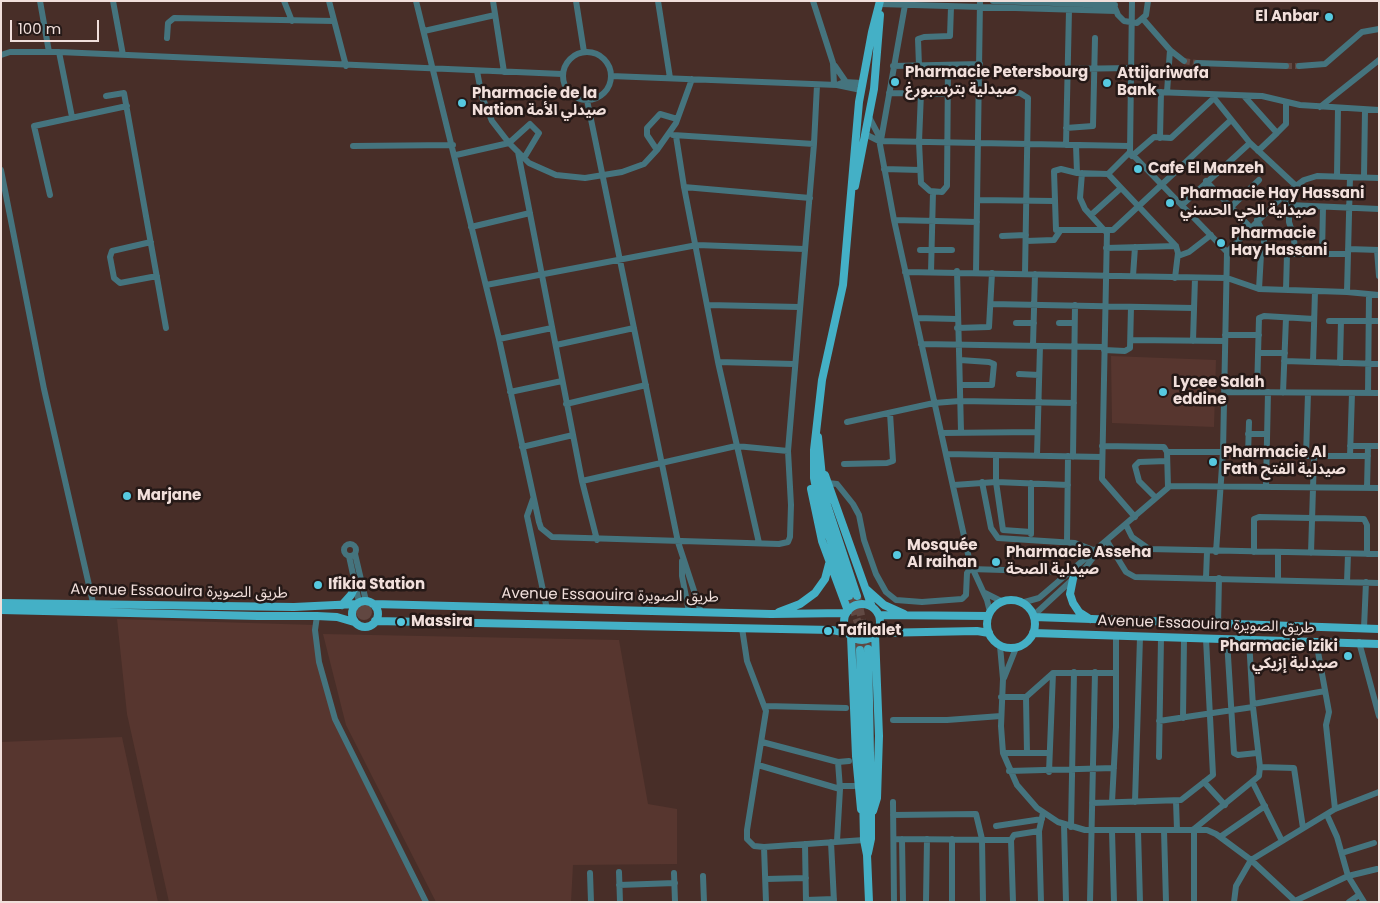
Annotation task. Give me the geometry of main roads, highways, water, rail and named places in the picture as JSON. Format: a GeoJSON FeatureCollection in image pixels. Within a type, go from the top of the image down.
{"type":"FeatureCollection","features":[{"type":"Feature","properties":{"kind":"main road"},"geometry":{"type":"LineString","coordinates":[[852,195],[870,119],[875,84],[880,3]]}},
{"type":"Feature","properties":{"kind":"main road"},"geometry":{"type":"LineString","coordinates":[[853,596],[820,509],[817,468],[817,425],[822,380],[841,298],[852,195],[855,133],[862,85],[872,32],[880,3]]}},
{"type":"Feature","properties":{"kind":"main road"},"geometry":{"type":"LineString","coordinates":[[862,85],[869,80],[875,84]]}},
{"type":"Feature","properties":{"kind":"main road"},"geometry":{"type":"LineString","coordinates":[[855,133],[867,135]]}},
{"type":"Feature","properties":{"kind":"main road"},"geometry":{"type":"LineString","coordinates":[[817,468],[828,483],[863,585],[872,607],[878,615],[880,624],[876,634],[878,760],[876,802],[868,815],[864,840],[867,855],[869,902]]}},
{"type":"Feature","properties":{"kind":"main road"},"geometry":{"type":"LineString","coordinates":[[817,468],[810,484],[812,500],[829,562],[847,612],[844,623],[850,635],[858,790],[868,815]]}},
{"type":"Feature","properties":{"kind":"main road"},"geometry":{"type":"LineString","coordinates":[[771,614],[793,607],[811,597],[822,584],[829,562]]}},
{"type":"Feature","properties":{"kind":"main road"},"geometry":{"type":"LineString","coordinates":[[1072,575],[1070,594],[1073,603],[1082,615],[1092,619]]}},
{"type":"Feature","properties":{"kind":"main road"},"geometry":{"type":"LineString","coordinates":[[342,605],[352,596],[356,584]]}},
{"type":"Feature","properties":{"kind":"main road"},"geometry":{"type":"LineString","coordinates":[[863,585],[884,605],[910,616]]}},
{"type":"Feature","properties":{"kind":"main road"},"geometry":{"type":"LineString","coordinates":[[850,635],[862,640],[876,634],[977,631],[989,634],[1000,646],[1016,648],[1026,642],[1033,633],[1034,616],[1021,603],[1012,600],[1003,602],[989,614],[878,615]]}},
{"type":"Feature","properties":{"kind":"main road","name":"Avenue Essaouira طريق الصويرة"},"geometry":{"type":"LineString","coordinates":[[1,603],[94,609],[317,616],[343,618],[354,622]]}},
{"type":"Feature","properties":{"kind":"main road"},"geometry":{"type":"LineString","coordinates":[[363,603],[377,610],[375,621],[366,627],[360,626],[354,622],[352,611],[363,603]]}},
{"type":"Feature","properties":{"kind":"main road","name":"Avenue Essaouira طريق الصويرة"},"geometry":{"type":"LineString","coordinates":[[1,610],[294,607],[363,603],[771,614],[847,612]]}},
{"type":"Feature","properties":{"kind":"main road"},"geometry":{"type":"LineString","coordinates":[[847,612],[861,604],[872,607]]}},
{"type":"Feature","properties":{"kind":"main road"},"geometry":{"type":"LineString","coordinates":[[989,614],[989,634]]}},
{"type":"Feature","properties":{"kind":"main road","name":"Avenue Essaouira طريق الصويرة"},"geometry":{"type":"LineString","coordinates":[[1034,616],[1379,629]]}},
{"type":"Feature","properties":{"kind":"main road","name":"Avenue Essaouira طريق الصويرة"},"geometry":{"type":"LineString","coordinates":[[375,621],[832,630],[850,635]]}},
{"type":"Feature","properties":{"kind":"main road","name":"Avenue Essaouira طريق الصويرة"},"geometry":{"type":"LineString","coordinates":[[1033,633],[1140,638],[1379,644]]}},
{"type":"Feature","properties":{"kind":"main road"},"geometry":{"type":"LineString","coordinates":[[864,650],[870,842],[867,855]]}},
{"type":"Feature","properties":{"kind":"tunnel"},"geometry":{"type":"LineString","coordinates":[[1184,61],[1197,63]]}},
{"type":"Feature","properties":{"kind":"tunnel"},"geometry":{"type":"LineString","coordinates":[[1286,66],[1299,66]]}},
{"type":"Feature","properties":{"kind":"tunnel"},"geometry":{"type":"LineString","coordinates":[[849,596],[858,623],[860,650]]}},
{"type":"Feature","properties":{"kind":"tunnel"},"geometry":{"type":"LineString","coordinates":[[857,596],[868,649]]}},
{"type":"Feature","properties":{"kind":"place","name":"El Anbar"},"geometry":{"type":"Point","coordinates":[1329,17]}},
{"type":"Feature","properties":{"kind":"place","name":"Pharmacie Petersbourg صيدلية بترسبورغ"},"geometry":{"type":"Point","coordinates":[895,82]}},
{"type":"Feature","properties":{"kind":"place","name":"Attijariwafa Bank"},"geometry":{"type":"Point","coordinates":[1107,83]}},
{"type":"Feature","properties":{"kind":"place","name":"Pharmacie de la Nation صيدلي الأمة"},"geometry":{"type":"Point","coordinates":[462,103]}},
{"type":"Feature","properties":{"kind":"place","name":"Cafe El Manzeh"},"geometry":{"type":"Point","coordinates":[1138,169]}},
{"type":"Feature","properties":{"kind":"place","name":"Pharmacie Hay Hassani صيدلية الحي الحسني"},"geometry":{"type":"Point","coordinates":[1170,203]}},
{"type":"Feature","properties":{"kind":"place","name":"Pharmacie Hay Hassani"},"geometry":{"type":"Point","coordinates":[1221,243]}},
{"type":"Feature","properties":{"kind":"place","name":"Lycee Salah eddine"},"geometry":{"type":"Point","coordinates":[1163,392]}},
{"type":"Feature","properties":{"kind":"place","name":"Pharmacie Al Fath صيدلية الفتح"},"geometry":{"type":"Point","coordinates":[1213,462]}},
{"type":"Feature","properties":{"kind":"place","name":"Marjane"},"geometry":{"type":"Point","coordinates":[127,496]}},
{"type":"Feature","properties":{"kind":"place","name":"Mosquée Al raihan"},"geometry":{"type":"Point","coordinates":[897,555]}},
{"type":"Feature","properties":{"kind":"place","name":"Pharmacie Asseha صيدلية الصحة"},"geometry":{"type":"Point","coordinates":[996,562]}},
{"type":"Feature","properties":{"kind":"place","name":"Ifikia Station"},"geometry":{"type":"Point","coordinates":[318,585]}},
{"type":"Feature","properties":{"kind":"place","name":"Massira"},"geometry":{"type":"Point","coordinates":[401,622]}},
{"type":"Feature","properties":{"kind":"place","name":"Tafilalet"},"geometry":{"type":"Point","coordinates":[828,631]}},
{"type":"Feature","properties":{"kind":"place","name":"Pharmacie Iziki صيدلية إزيكي"},"geometry":{"type":"Point","coordinates":[1348,656]}}]}
